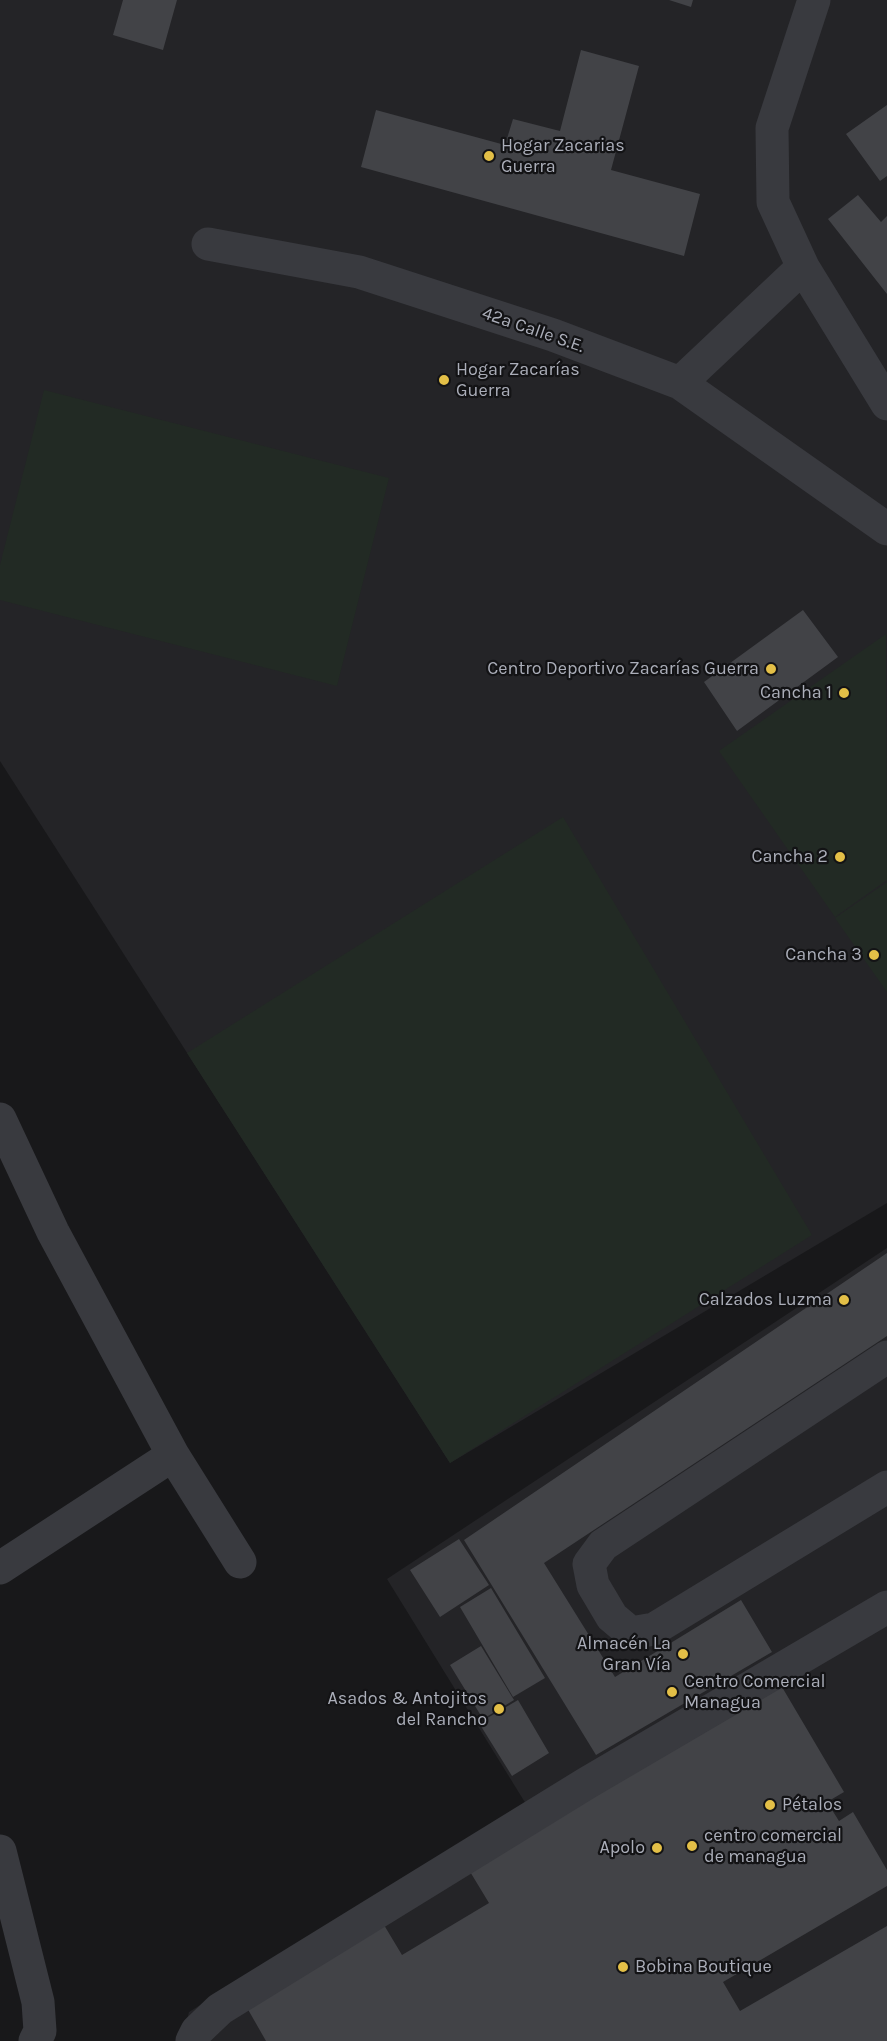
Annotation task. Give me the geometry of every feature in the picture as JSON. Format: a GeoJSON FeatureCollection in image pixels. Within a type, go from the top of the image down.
{"type":"FeatureCollection","features":[{"type":"Feature","properties":{"kind":"street"},"geometry":{"type":"LineString","coordinates":[[814,0],[772,128],[773,202],[803,267],[887,404]]}},
{"type":"Feature","properties":{"kind":"street","name":"42a Calle S.E."},"geometry":{"type":"LineString","coordinates":[[208,244],[358,272],[553,335],[680,383],[887,529]]}},
{"type":"Feature","properties":{"kind":"street"},"geometry":{"type":"LineString","coordinates":[[680,383],[803,267]]}},
{"type":"Feature","properties":{"kind":"street"},"geometry":{"type":"LineString","coordinates":[[0,1119],[53,1232],[173,1455],[240,1562]]}},
{"type":"Feature","properties":{"kind":"street"},"geometry":{"type":"LineString","coordinates":[[887,1357],[603,1545],[589,1564],[593,1585],[612,1617],[631,1633],[654,1629],[887,1487]]}},
{"type":"Feature","properties":{"kind":"street"},"geometry":{"type":"LineString","coordinates":[[0,1568],[173,1455]]}},
{"type":"Feature","properties":{"kind":"street"},"geometry":{"type":"LineString","coordinates":[[197,2038],[220,2009],[587,1783],[887,1607]]}},
{"type":"Feature","properties":{"kind":"street"},"geometry":{"type":"LineString","coordinates":[[0,1851],[38,2002],[40,2031],[35,2041]]}},
{"type":"Feature","properties":{"kind":"shaded area","name":"Hogar Zacarías Guerra"},"geometry":{"type":"Polygon","coordinates":[[[0,0],[887,0],[887,1203],[450,1463],[0,761],[0,0]]]}},
{"type":"Feature","properties":{"kind":"shaded area"},"geometry":{"type":"Polygon","coordinates":[[[44,390],[389,478],[337,686],[0,600],[0,565],[44,390]]]}},
{"type":"Feature","properties":{"kind":"shaded area","name":"Cancha 1"},"geometry":{"type":"Polygon","coordinates":[[[886,634],[887,880],[835,917],[719,751],[886,634]]]}},
{"type":"Feature","properties":{"kind":"shaded area"},"geometry":{"type":"Polygon","coordinates":[[[563,817],[812,1235],[450,1463],[187,1053],[563,817]]]}},
{"type":"Feature","properties":{"kind":"shaded area","name":"Cancha 3"},"geometry":{"type":"Polygon","coordinates":[[[887,882],[887,992],[835,918],[887,882]]]}},
{"type":"Feature","properties":{"kind":"shaded area","name":"Centro Comercial Managua"},"geometry":{"type":"Polygon","coordinates":[[[887,1248],[887,2041],[181,2041],[189,2012],[526,1804],[387,1579],[887,1248]]]}},
{"type":"Feature","properties":{"kind":"building"},"geometry":{"type":"Polygon","coordinates":[[[123,0],[177,0],[163,50],[113,35],[123,0]]]}},
{"type":"Feature","properties":{"kind":"building"},"geometry":{"type":"Polygon","coordinates":[[[669,0],[693,0],[691,7],[669,0]]]}},
{"type":"Feature","properties":{"kind":"building","name":"Hogar Zacarias Guerra"},"geometry":{"type":"Polygon","coordinates":[[[581,50],[639,66],[611,170],[700,194],[684,256],[361,167],[376,110],[505,145],[513,119],[560,131],[581,50]]]}},
{"type":"Feature","properties":{"kind":"building"},"geometry":{"type":"Polygon","coordinates":[[[887,105],[887,176],[880,181],[846,134],[887,105]]]}},
{"type":"Feature","properties":{"kind":"building"},"geometry":{"type":"Polygon","coordinates":[[[858,195],[881,222],[887,216],[887,294],[828,219],[858,195]]]}},
{"type":"Feature","properties":{"kind":"building","name":"Centro Deportivo Zacarías Guerra"},"geometry":{"type":"Polygon","coordinates":[[[803,610],[838,657],[737,731],[704,682],[803,610]]]}},
{"type":"Feature","properties":{"kind":"building"},"geometry":{"type":"Polygon","coordinates":[[[887,1253],[887,1336],[544,1563],[615,1677],[741,1600],[772,1652],[596,1755],[464,1540],[887,1253]]]}},
{"type":"Feature","properties":{"kind":"building"},"geometry":{"type":"Polygon","coordinates":[[[459,1539],[489,1585],[440,1617],[410,1570],[459,1539]]]}},
{"type":"Feature","properties":{"kind":"building"},"geometry":{"type":"Polygon","coordinates":[[[491,1588],[545,1678],[513,1697],[460,1607],[491,1588]]]}},
{"type":"Feature","properties":{"kind":"building"},"geometry":{"type":"Polygon","coordinates":[[[481,1646],[514,1700],[483,1719],[450,1665],[481,1646]]]}},
{"type":"Feature","properties":{"kind":"building","name":"centro comercial de managua"},"geometry":{"type":"Polygon","coordinates":[[[782,1687],[844,1792],[827,1802],[839,1821],[853,1812],[887,1870],[887,1886],[723,1982],[740,2011],[887,1926],[887,2041],[266,2041],[246,2006],[384,1925],[402,1955],[489,1903],[469,1870],[782,1687]]]}},
{"type":"Feature","properties":{"kind":"building"},"geometry":{"type":"Polygon","coordinates":[[[518,1700],[549,1753],[512,1776],[479,1723],[518,1700]]]}},
{"type":"Feature","properties":{"kind":"place","name":"Hogar Zacarias Guerra"},"geometry":{"type":"Point","coordinates":[489,156]}},
{"type":"Feature","properties":{"kind":"place","name":"Hogar Zacarías Guerra"},"geometry":{"type":"Point","coordinates":[444,380]}},
{"type":"Feature","properties":{"kind":"place","name":"Centro Deportivo Zacarías Guerra"},"geometry":{"type":"Point","coordinates":[771,669]}},
{"type":"Feature","properties":{"kind":"place","name":"Cancha 1"},"geometry":{"type":"Point","coordinates":[844,693]}},
{"type":"Feature","properties":{"kind":"place","name":"Cancha 2"},"geometry":{"type":"Point","coordinates":[840,857]}},
{"type":"Feature","properties":{"kind":"place","name":"Cancha 3"},"geometry":{"type":"Point","coordinates":[874,955]}},
{"type":"Feature","properties":{"kind":"place","name":"Calzados Luzma"},"geometry":{"type":"Point","coordinates":[844,1300]}},
{"type":"Feature","properties":{"kind":"place","name":"Almacén La Gran Vía"},"geometry":{"type":"Point","coordinates":[683,1654]}},
{"type":"Feature","properties":{"kind":"place","name":"Centro Comercial Managua"},"geometry":{"type":"Point","coordinates":[672,1692]}},
{"type":"Feature","properties":{"kind":"place","name":"Asados & Antojitos del Rancho"},"geometry":{"type":"Point","coordinates":[499,1709]}},
{"type":"Feature","properties":{"kind":"place","name":"Pétalos"},"geometry":{"type":"Point","coordinates":[770,1805]}},
{"type":"Feature","properties":{"kind":"place","name":"centro comercial de managua"},"geometry":{"type":"Point","coordinates":[692,1846]}},
{"type":"Feature","properties":{"kind":"place","name":"Apolo"},"geometry":{"type":"Point","coordinates":[657,1848]}},
{"type":"Feature","properties":{"kind":"place","name":"Bobina Boutique"},"geometry":{"type":"Point","coordinates":[623,1967]}}]}
